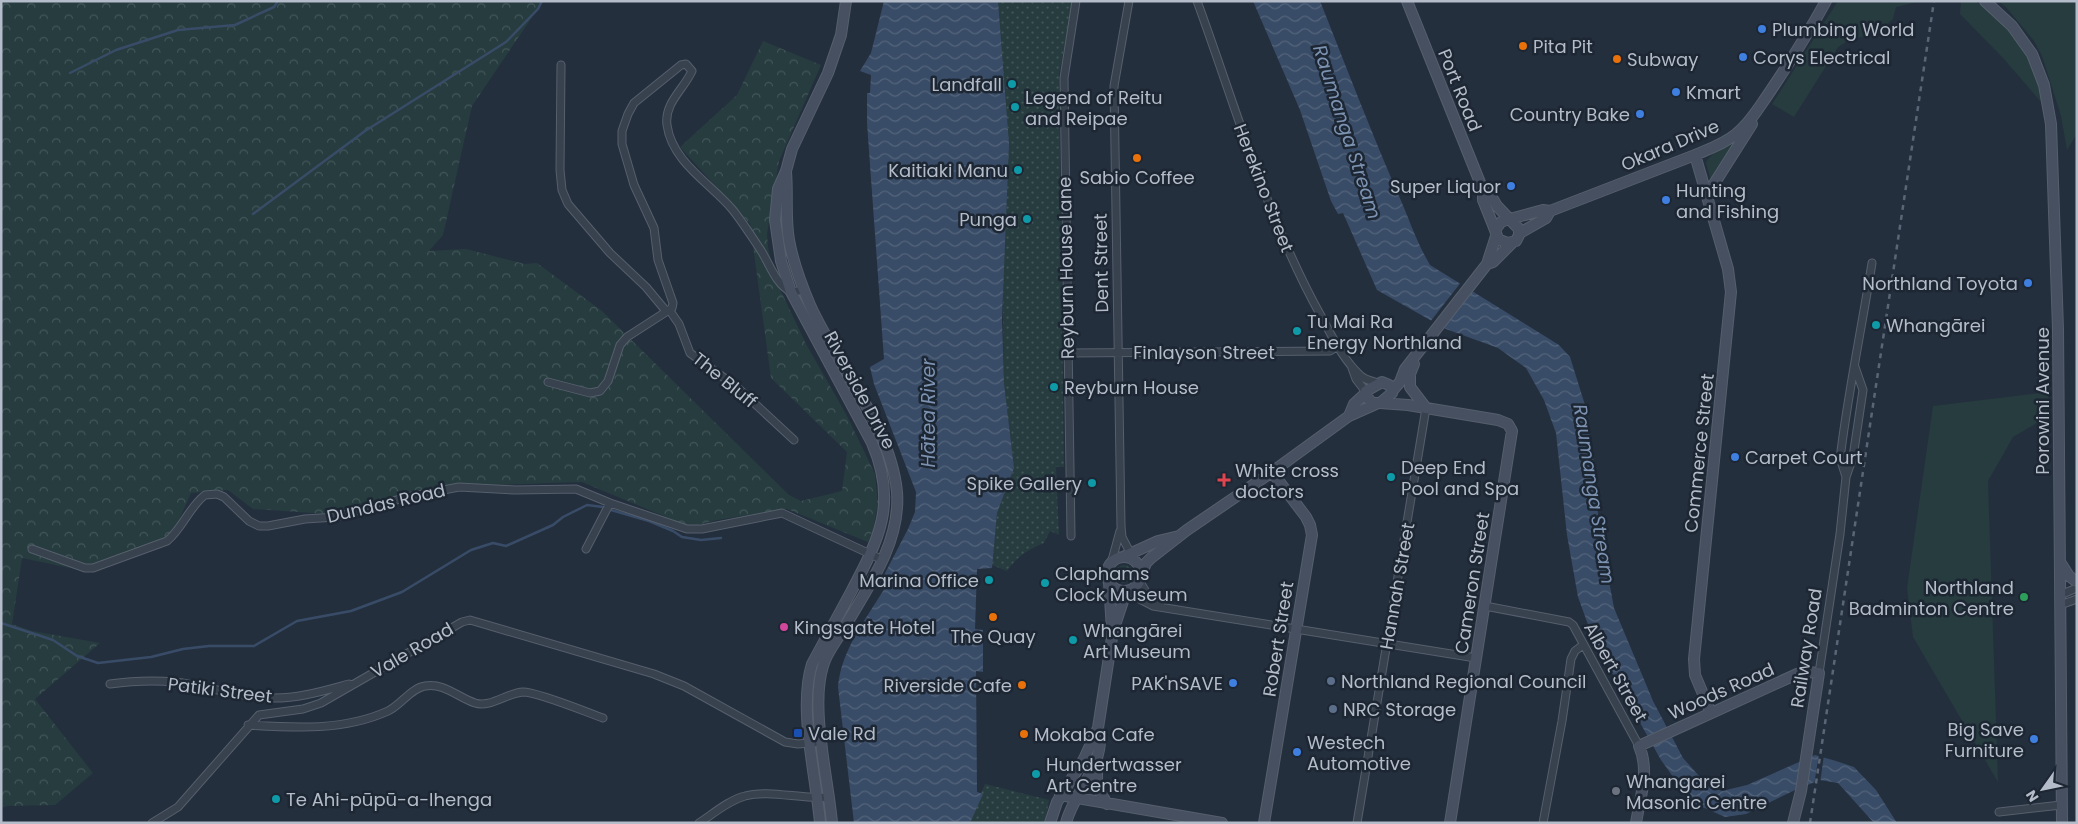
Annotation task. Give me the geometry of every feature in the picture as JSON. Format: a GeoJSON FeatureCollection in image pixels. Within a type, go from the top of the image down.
{"type":"FeatureCollection","features":[{"type":"Feature","properties":{"kind":"main road","name":"Riverside Drive"},"geometry":{"type":"LineString","coordinates":[[820,823],[806,690],[812,664],[871,554],[879,534],[883,517],[884,494],[880,464],[866,429],[791,292],[781,262],[775,220],[778,189],[786,171],[792,149],[828,73],[841,34],[846,1]]}},
{"type":"Feature","properties":{"kind":"main road","name":"Port Road"},"geometry":{"type":"LineString","coordinates":[[1407,1],[1483,190],[1483,200],[1495,233]]}},
{"type":"Feature","properties":{"kind":"main road","name":"Okara Drive"},"geometry":{"type":"LineString","coordinates":[[1510,219],[1543,210],[1550,211],[1695,155],[1735,135],[1755,113],[1812,27],[1826,1]]}},
{"type":"Feature","properties":{"kind":"main road","name":"Porowini Avenue"},"geometry":{"type":"LineString","coordinates":[[1985,1],[2007,21],[2026,45],[2044,85],[2050,111],[2058,323],[2062,823]]}},
{"type":"Feature","properties":{"kind":"main road"},"geometry":{"type":"LineString","coordinates":[[1707,195],[1756,118],[1755,113]]}},
{"type":"Feature","properties":{"kind":"main road","name":"Commerce Street"},"geometry":{"type":"LineString","coordinates":[[1695,155],[1728,269],[1731,292],[1694,659],[1695,675],[1711,713]]}},
{"type":"Feature","properties":{"kind":"main road","name":"Riverside Drive"},"geometry":{"type":"LineString","coordinates":[[786,171],[789,239],[804,290],[817,319],[875,424],[891,461],[897,492],[896,516],[892,535],[883,560],[822,666],[818,692],[832,823]]}},
{"type":"Feature","properties":{"kind":"main road","name":"Port Road"},"geometry":{"type":"LineString","coordinates":[[1483,190],[1491,196],[1510,219]]}},
{"type":"Feature","properties":{"kind":"main road","name":"Okara Drive"},"geometry":{"type":"LineString","coordinates":[[1520,233],[1546,218],[1550,211]]}},
{"type":"Feature","properties":{"kind":"main road"},"geometry":{"type":"LineString","coordinates":[[1050,823],[1060,795],[1084,759],[1098,728],[1113,631],[1124,598],[1135,586],[1146,563],[1180,536],[1349,416],[1378,404],[1393,391],[1400,382],[1405,369],[1422,346],[1487,264],[1495,233],[1501,222],[1510,219],[1517,225],[1520,233],[1518,238],[1493,262],[1487,264]]}},
{"type":"Feature","properties":{"kind":"main road"},"geometry":{"type":"LineString","coordinates":[[1495,233],[1502,242],[1512,243]]}},
{"type":"Feature","properties":{"kind":"main road"},"geometry":{"type":"LineString","coordinates":[[1422,346],[1409,382],[1411,391],[1426,408]]}},
{"type":"Feature","properties":{"kind":"main road"},"geometry":{"type":"LineString","coordinates":[[1349,416],[1354,404],[1366,393],[1379,383],[1405,369]]}},
{"type":"Feature","properties":{"kind":"main road"},"geometry":{"type":"LineString","coordinates":[[1379,383],[1385,382],[1393,391],[1426,408]]}},
{"type":"Feature","properties":{"kind":"main road"},"geometry":{"type":"LineString","coordinates":[[1366,393],[1369,400],[1378,404],[1426,408]]}},
{"type":"Feature","properties":{"kind":"main road","name":"Cameron Street"},"geometry":{"type":"LineString","coordinates":[[1426,408],[1504,422],[1511,428],[1450,823]]}},
{"type":"Feature","properties":{"kind":"main road","name":"Robert Street"},"geometry":{"type":"LineString","coordinates":[[1264,823],[1312,530],[1306,517],[1272,472]]}},
{"type":"Feature","properties":{"kind":"main road"},"geometry":{"type":"LineString","coordinates":[[1113,631],[1107,572],[1111,564],[1129,557],[1158,541],[1180,536]]}},
{"type":"Feature","properties":{"kind":"main road"},"geometry":{"type":"LineString","coordinates":[[1129,557],[1139,565],[1135,586]]}},
{"type":"Feature","properties":{"kind":"main road"},"geometry":{"type":"LineString","coordinates":[[2060,562],[2069,576],[2077,582]]}},
{"type":"Feature","properties":{"kind":"main road"},"geometry":{"type":"LineString","coordinates":[[1108,581],[1116,589],[1135,586]]}},
{"type":"Feature","properties":{"kind":"main road","name":"Woods Road"},"geometry":{"type":"LineString","coordinates":[[1639,746],[1800,674],[1818,673]]}},
{"type":"Feature","properties":{"kind":"main road","name":"Railway Road"},"geometry":{"type":"LineString","coordinates":[[1793,823],[1801,790],[1818,673]]}},
{"type":"Feature","properties":{"kind":"main road"},"geometry":{"type":"LineString","coordinates":[[1066,823],[1076,798],[1088,777],[1097,752],[1100,736],[1098,728]]}},
{"type":"Feature","properties":{"kind":"main road","name":"Albert Street"},"geometry":{"type":"LineString","coordinates":[[1636,823],[1644,773],[1643,758],[1639,746]]}},
{"type":"Feature","properties":{"kind":"main road"},"geometry":{"type":"LineString","coordinates":[[1097,752],[1097,786],[1107,804]]}},
{"type":"Feature","properties":{"kind":"main road"},"geometry":{"type":"LineString","coordinates":[[1060,795],[1222,823]]}},
{"type":"Feature","properties":{"kind":"street","name":"Reyburn House Lane"},"geometry":{"type":"LineString","coordinates":[[1072,536],[1064,78],[1076,1]]}},
{"type":"Feature","properties":{"kind":"street","name":"Dent Street"},"geometry":{"type":"LineString","coordinates":[[1129,1],[1114,86],[1121,526],[1122,537],[1129,557]]}},
{"type":"Feature","properties":{"kind":"street","name":"Herekino Street"},"geometry":{"type":"LineString","coordinates":[[1197,1],[1226,82],[1239,126],[1292,262],[1338,346],[1351,365],[1363,378],[1379,383]]}},
{"type":"Feature","properties":{"kind":"street"},"geometry":{"type":"LineString","coordinates":[[548,382],[590,393],[600,391],[608,381],[620,345],[628,336],[668,311],[673,303],[658,260],[654,228],[634,185],[622,144],[622,130],[634,103],[681,65],[686,64],[692,71],[666,114],[670,137],[693,171],[732,208],[764,254],[778,281],[791,292],[804,290]]}},
{"type":"Feature","properties":{"kind":"street","name":"The Bluff"},"geometry":{"type":"LineString","coordinates":[[561,65],[560,170],[562,190],[568,204],[610,253],[646,287],[679,324],[690,353],[738,388],[794,440]]}},
{"type":"Feature","properties":{"kind":"street","name":"Railway Road"},"geometry":{"type":"LineString","coordinates":[[1846,477],[1840,454],[1849,386],[1855,367],[1872,263]]}},
{"type":"Feature","properties":{"kind":"street","name":"Finlayson Street"},"geometry":{"type":"LineString","coordinates":[[1068,353],[1330,351],[1338,346]]}},
{"type":"Feature","properties":{"kind":"street","name":"Herekino Street"},"geometry":{"type":"LineString","coordinates":[[1351,365],[1356,380],[1366,393]]}},
{"type":"Feature","properties":{"kind":"street","name":"Railway Road"},"geometry":{"type":"LineString","coordinates":[[1818,673],[1846,477],[1853,457],[1863,389],[1855,367]]}},
{"type":"Feature","properties":{"kind":"street","name":"Hannah Street"},"geometry":{"type":"LineString","coordinates":[[1357,823],[1426,408]]}},
{"type":"Feature","properties":{"kind":"street","name":"Dundas Road"},"geometry":{"type":"LineString","coordinates":[[32,549],[85,568],[93,568],[167,541],[176,534],[201,498],[210,494],[224,497],[249,521],[259,526],[268,526],[305,519],[336,517],[407,497],[459,487],[515,490],[576,489],[586,491],[610,503],[687,529],[702,529],[782,512],[883,560]]}},
{"type":"Feature","properties":{"kind":"street"},"geometry":{"type":"LineString","coordinates":[[586,549],[610,503]]}},
{"type":"Feature","properties":{"kind":"street","name":"Dent Street"},"geometry":{"type":"LineString","coordinates":[[1111,564],[1121,526]]}},
{"type":"Feature","properties":{"kind":"street"},"geometry":{"type":"LineString","coordinates":[[1135,586],[1148,605],[1476,658]]}},
{"type":"Feature","properties":{"kind":"street"},"geometry":{"type":"LineString","coordinates":[[1135,586],[1161,606]]}},
{"type":"Feature","properties":{"kind":"street"},"geometry":{"type":"LineString","coordinates":[[2060,600],[2077,588]]}},
{"type":"Feature","properties":{"kind":"street"},"geometry":{"type":"LineString","coordinates":[[2060,600],[2077,599]]}},
{"type":"Feature","properties":{"kind":"street","name":"Albert Street"},"geometry":{"type":"LineString","coordinates":[[1485,606],[1564,619],[1573,625],[1639,746]]}},
{"type":"Feature","properties":{"kind":"street","name":"Vale Road"},"geometry":{"type":"LineString","coordinates":[[152,823],[178,807],[248,725],[259,715],[303,709],[321,703],[462,622],[470,620],[654,674],[684,686],[785,742],[811,744],[822,742]]}},
{"type":"Feature","properties":{"kind":"street"},"geometry":{"type":"LineString","coordinates":[[1543,823],[1565,706],[1571,659],[1575,651],[1584,645]]}},
{"type":"Feature","properties":{"kind":"street","name":"Patiki Street"},"geometry":{"type":"LineString","coordinates":[[110,684],[125,682],[174,682],[268,698],[286,698],[310,695],[359,681]]}},
{"type":"Feature","properties":{"kind":"street"},"geometry":{"type":"LineString","coordinates":[[248,725],[310,727],[342,724],[388,711],[416,690],[434,685],[445,688],[475,703],[484,704],[514,694],[532,693],[603,718]]}},
{"type":"Feature","properties":{"kind":"street"},"geometry":{"type":"LineString","coordinates":[[699,823],[737,799],[748,795],[830,797]]}},
{"type":"Feature","properties":{"kind":"street"},"geometry":{"type":"LineString","coordinates":[[1999,812],[2061,804]]}},
{"type":"Feature","properties":{"kind":"green space"},"geometry":{"type":"Polygon","coordinates":[[[1,1],[543,1],[472,106],[443,235],[429,251],[466,249],[525,264],[537,263],[602,311],[789,495],[801,501],[842,491],[847,452],[771,378],[750,224],[680,147],[737,95],[763,41],[821,65],[779,161],[767,234],[768,248],[778,285],[806,344],[846,414],[875,474],[878,504],[873,530],[868,542],[787,509],[717,520],[690,527],[582,482],[440,487],[402,494],[328,514],[253,509],[228,490],[191,493],[170,541],[90,572],[22,558],[12,624],[32,631],[100,643],[35,699],[93,773],[55,805],[7,806],[1,808],[1,1]]]}},
{"type":"Feature","properties":{"kind":"green space"},"geometry":{"type":"Polygon","coordinates":[[[998,1],[1073,1],[1059,74],[1064,467],[1056,467],[1059,535],[1050,531],[1044,543],[1023,554],[1007,571],[992,565],[997,513],[1014,468],[1004,383],[998,1]]]}},
{"type":"Feature","properties":{"kind":"green space"},"geometry":{"type":"Polygon","coordinates":[[[1838,1],[1921,1],[1896,7],[1893,19],[1876,34],[1851,39],[1838,47],[1794,117],[1772,104],[1838,1]]]}},
{"type":"Feature","properties":{"kind":"green space"},"geometry":{"type":"Polygon","coordinates":[[[1961,1],[1975,1],[2006,23],[2033,64],[2042,103],[2003,58],[1960,14],[1961,1]]]}},
{"type":"Feature","properties":{"kind":"green space"},"geometry":{"type":"Polygon","coordinates":[[[1998,1],[2077,1],[2077,134],[2067,150],[2061,116],[2042,56],[2034,41],[2006,7],[1998,1]]]}},
{"type":"Feature","properties":{"kind":"green space"},"geometry":{"type":"Polygon","coordinates":[[[1738,141],[1711,181],[1706,163],[1708,159],[1720,149],[1738,141]]]}},
{"type":"Feature","properties":{"kind":"green space"},"geometry":{"type":"Polygon","coordinates":[[[2049,392],[2047,417],[2013,437],[1988,481],[1998,782],[1913,637],[1907,588],[1933,406],[2049,392]]]}},
{"type":"Feature","properties":{"kind":"green space"},"geometry":{"type":"Polygon","coordinates":[[[1120,565],[1128,565],[1133,570],[1131,581],[1120,583],[1115,578],[1115,570],[1120,565]]]}},
{"type":"Feature","properties":{"kind":"green space"},"geometry":{"type":"Polygon","coordinates":[[[985,784],[1049,800],[1045,823],[968,823],[985,784]]]}},
{"type":"Feature","properties":{"kind":"water","name":"Hātea River"},"geometry":{"type":"Polygon","coordinates":[[[884,1],[998,1],[1009,144],[1002,319],[1004,383],[1014,468],[997,513],[992,568],[977,569],[975,629],[983,630],[983,672],[976,671],[977,792],[983,794],[970,823],[854,823],[838,687],[844,659],[857,633],[888,583],[883,577],[915,512],[916,492],[874,384],[870,367],[884,359],[867,123],[867,93],[870,93],[871,75],[860,71],[871,53],[884,1]]]}},
{"type":"Feature","properties":{"kind":"water","name":"Raumanga Stream"},"geometry":{"type":"Polygon","coordinates":[[[1253,1],[1320,1],[1378,148],[1417,240],[1430,265],[1559,345],[1570,357],[1585,405],[1594,464],[1599,526],[1614,608],[1653,701],[1683,758],[1708,786],[1722,791],[1747,785],[1815,755],[1836,761],[1854,767],[1876,790],[1897,823],[1874,823],[1838,783],[1820,780],[1746,814],[1725,817],[1691,802],[1661,760],[1594,641],[1578,597],[1567,535],[1556,433],[1544,400],[1526,368],[1498,348],[1446,329],[1377,290],[1343,213],[1338,214],[1331,201],[1300,110],[1253,1]]]}},
{"type":"Feature","properties":{"kind":"pier"},"geometry":{"type":"Polygon","coordinates":[[[1462,281],[1474,289],[1443,329],[1430,322],[1462,281]]]}},
{"type":"Feature","properties":{"kind":"pier"},"geometry":{"type":"Polygon","coordinates":[[[1819,754],[1824,755],[1820,783],[1814,785],[1819,754]]]}},
{"type":"Feature","properties":{"kind":"waterway"},"geometry":{"type":"LineString","coordinates":[[70,73],[116,50],[178,30],[235,25],[274,7],[278,1]]}},
{"type":"Feature","properties":{"kind":"waterway"},"geometry":{"type":"LineString","coordinates":[[253,214],[365,131],[506,42],[538,9],[542,1]]}},
{"type":"Feature","properties":{"kind":"waterway"},"geometry":{"type":"LineString","coordinates":[[1,623],[53,640],[77,656],[98,663],[151,657],[183,649],[209,646],[254,646],[297,621],[351,611],[402,592],[471,550],[493,543],[506,546],[553,525],[563,517],[587,505],[603,507]]}},
{"type":"Feature","properties":{"kind":"waterway"},"geometry":{"type":"LineString","coordinates":[[611,510],[649,521],[682,537],[701,540],[721,538]]}},
{"type":"Feature","properties":{"kind":"railway"},"geometry":{"type":"LineString","coordinates":[[1810,823],[1934,1]]}},
{"type":"Feature","properties":{"kind":"place","name":"Plumbing World"},"geometry":{"type":"Point","coordinates":[1762,29]}},
{"type":"Feature","properties":{"kind":"place","name":"Pita Pit"},"geometry":{"type":"Point","coordinates":[1523,46]}},
{"type":"Feature","properties":{"kind":"place","name":"Corys Electrical"},"geometry":{"type":"Point","coordinates":[1743,57]}},
{"type":"Feature","properties":{"kind":"place","name":"Subway"},"geometry":{"type":"Point","coordinates":[1617,59]}},
{"type":"Feature","properties":{"kind":"place","name":"Landfall"},"geometry":{"type":"Point","coordinates":[1012,84]}},
{"type":"Feature","properties":{"kind":"place","name":"Kmart"},"geometry":{"type":"Point","coordinates":[1676,92]}},
{"type":"Feature","properties":{"kind":"place","name":"Legend of Reitu and Reipae"},"geometry":{"type":"Point","coordinates":[1015,107]}},
{"type":"Feature","properties":{"kind":"place","name":"Country Bake"},"geometry":{"type":"Point","coordinates":[1640,114]}},
{"type":"Feature","properties":{"kind":"place","name":"Sabio Coffee"},"geometry":{"type":"Point","coordinates":[1137,158]}},
{"type":"Feature","properties":{"kind":"place","name":"Kaitiaki Manu"},"geometry":{"type":"Point","coordinates":[1018,170]}},
{"type":"Feature","properties":{"kind":"place","name":"Super Liquor"},"geometry":{"type":"Point","coordinates":[1511,186]}},
{"type":"Feature","properties":{"kind":"place","name":"Hunting and Fishing"},"geometry":{"type":"Point","coordinates":[1666,200]}},
{"type":"Feature","properties":{"kind":"place","name":"Punga"},"geometry":{"type":"Point","coordinates":[1027,219]}},
{"type":"Feature","properties":{"kind":"place","name":"Northland Toyota"},"geometry":{"type":"Point","coordinates":[2028,283]}},
{"type":"Feature","properties":{"kind":"place","name":"Whangārei"},"geometry":{"type":"Point","coordinates":[1876,325]}},
{"type":"Feature","properties":{"kind":"place","name":"Tu Mai Ra Energy Northland"},"geometry":{"type":"Point","coordinates":[1297,331]}},
{"type":"Feature","properties":{"kind":"place","name":"Reyburn House"},"geometry":{"type":"Point","coordinates":[1054,387]}},
{"type":"Feature","properties":{"kind":"place","name":"Carpet Court"},"geometry":{"type":"Point","coordinates":[1735,457]}},
{"type":"Feature","properties":{"kind":"place","name":"Deep End Pool and Spa"},"geometry":{"type":"Point","coordinates":[1391,477]}},
{"type":"Feature","properties":{"kind":"place","name":"White cross doctors"},"geometry":{"type":"Point","coordinates":[1224,480]}},
{"type":"Feature","properties":{"kind":"place","name":"Spike Gallery"},"geometry":{"type":"Point","coordinates":[1092,483]}},
{"type":"Feature","properties":{"kind":"place","name":"Marina Office"},"geometry":{"type":"Point","coordinates":[989,580]}},
{"type":"Feature","properties":{"kind":"place","name":"Claphams Clock Museum"},"geometry":{"type":"Point","coordinates":[1045,583]}},
{"type":"Feature","properties":{"kind":"place","name":"Northland Badminton Centre"},"geometry":{"type":"Point","coordinates":[2024,597]}},
{"type":"Feature","properties":{"kind":"place","name":"The Quay"},"geometry":{"type":"Point","coordinates":[993,617]}},
{"type":"Feature","properties":{"kind":"place","name":"Kingsgate Hotel"},"geometry":{"type":"Point","coordinates":[784,627]}},
{"type":"Feature","properties":{"kind":"place","name":"Whangārei Art Museum"},"geometry":{"type":"Point","coordinates":[1073,640]}},
{"type":"Feature","properties":{"kind":"place","name":"Northland Regional Council"},"geometry":{"type":"Point","coordinates":[1331,681]}},
{"type":"Feature","properties":{"kind":"place","name":"PAK'nSAVE"},"geometry":{"type":"Point","coordinates":[1233,683]}},
{"type":"Feature","properties":{"kind":"place","name":"Riverside Cafe"},"geometry":{"type":"Point","coordinates":[1022,685]}},
{"type":"Feature","properties":{"kind":"place","name":"NRC Storage"},"geometry":{"type":"Point","coordinates":[1333,709]}},
{"type":"Feature","properties":{"kind":"place","name":"Vale Rd"},"geometry":{"type":"Point","coordinates":[798,733]}},
{"type":"Feature","properties":{"kind":"place","name":"Mokaba Cafe"},"geometry":{"type":"Point","coordinates":[1024,734]}},
{"type":"Feature","properties":{"kind":"place","name":"Big Save Furniture"},"geometry":{"type":"Point","coordinates":[2034,739]}},
{"type":"Feature","properties":{"kind":"place","name":"Westech Automotive"},"geometry":{"type":"Point","coordinates":[1297,752]}},
{"type":"Feature","properties":{"kind":"place","name":"Hundertwasser Art Centre"},"geometry":{"type":"Point","coordinates":[1036,774]}},
{"type":"Feature","properties":{"kind":"place","name":"Whangarei Masonic Centre"},"geometry":{"type":"Point","coordinates":[1616,791]}},
{"type":"Feature","properties":{"kind":"place","name":"Te Ahi-pūpū-a-Ihenga"},"geometry":{"type":"Point","coordinates":[276,799]}}]}
